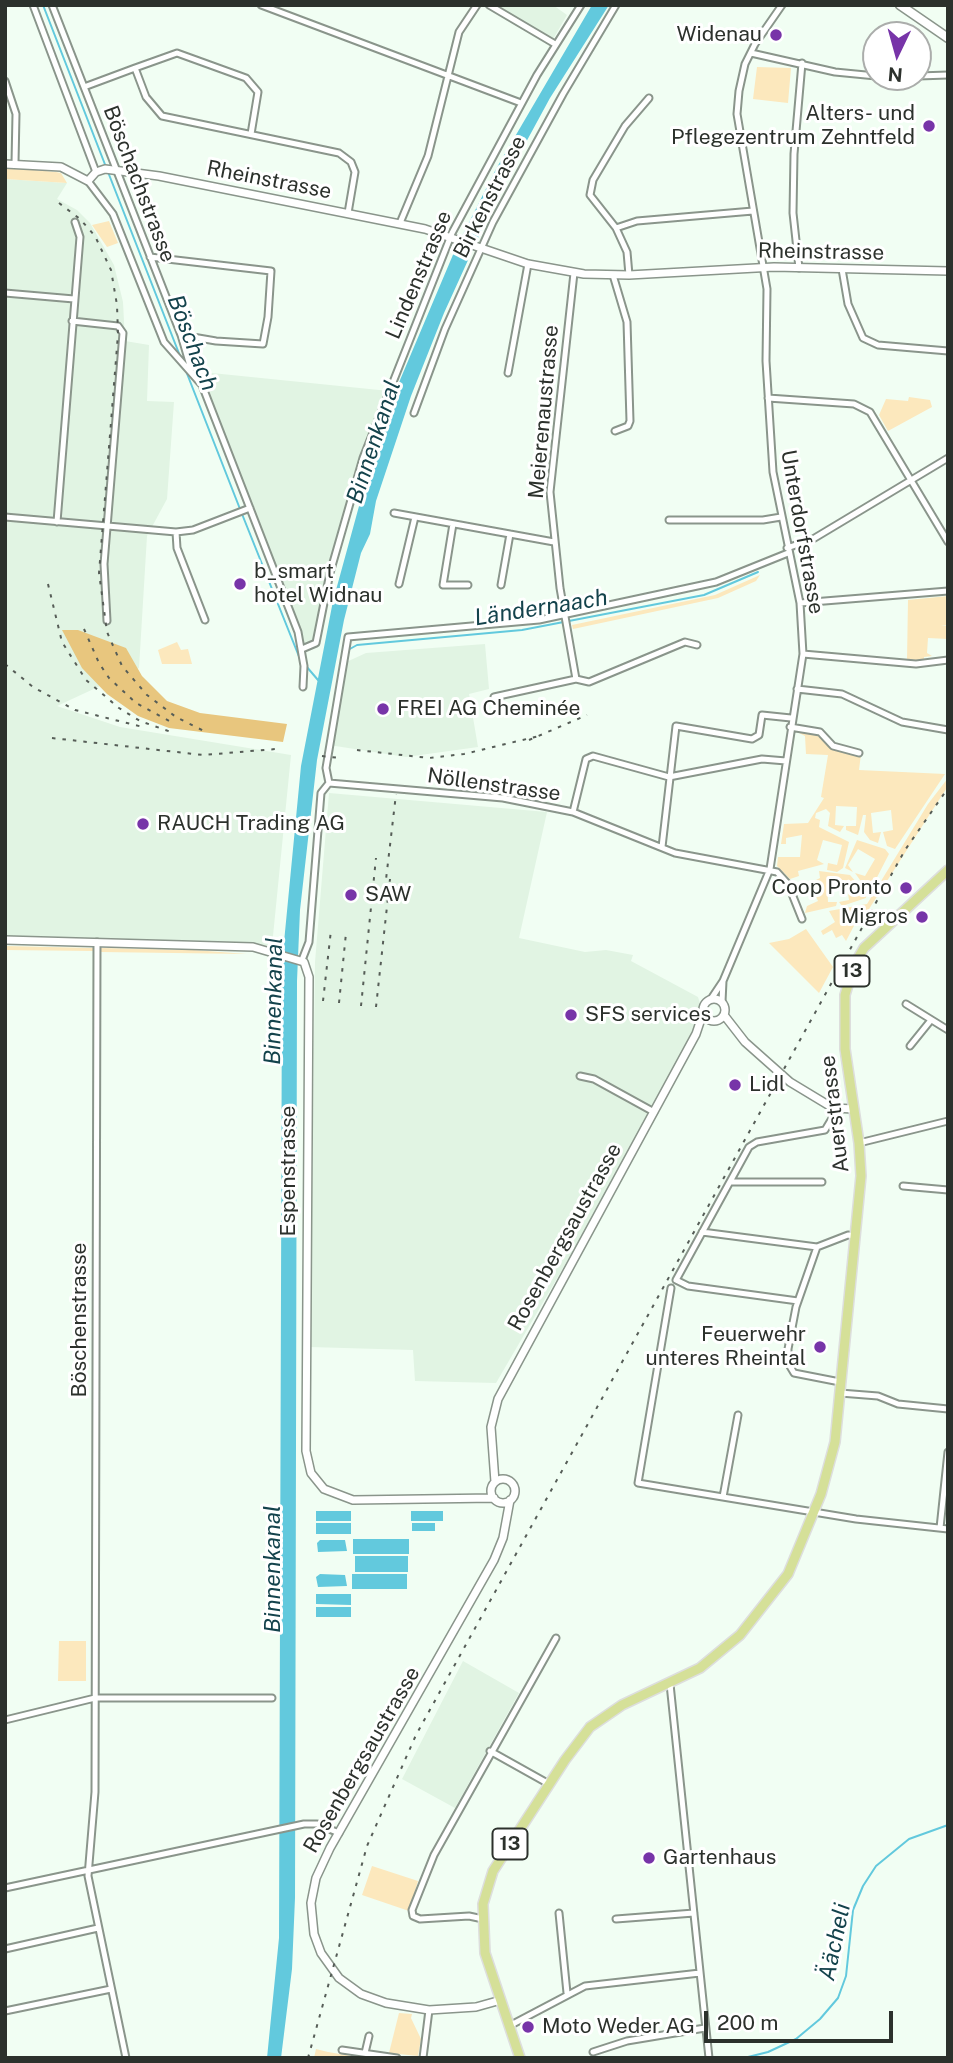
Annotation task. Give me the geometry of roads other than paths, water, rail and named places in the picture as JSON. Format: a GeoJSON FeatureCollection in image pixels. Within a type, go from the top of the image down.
{"type":"FeatureCollection","features":[{"type":"Feature","properties":{"kind":"main road"},"geometry":{"type":"LineString","coordinates":[[900,5],[948,38]]}},
{"type":"Feature","properties":{"kind":"main road","name":"Auerstrasse"},"geometry":{"type":"LineString","coordinates":[[814,1512],[832,1458],[861,1176],[859,1143],[845,1049],[843,1010],[854,965],[880,931],[948,870]]}},
{"type":"Feature","properties":{"kind":"main road","name":"13"},"geometry":{"type":"LineString","coordinates":[[520,2058],[511,2025],[487,1962],[483,1919],[484,1897],[490,1878],[549,1784],[590,1727],[622,1704],[670,1684],[710,1662],[760,1612],[795,1561],[814,1512]]}},
{"type":"Feature","properties":{"kind":"street"},"geometry":{"type":"LineString","coordinates":[[5,164],[61,167],[88,181],[97,171],[33,5]]}},
{"type":"Feature","properties":{"kind":"street","name":"Böschachstrasse"},"geometry":{"type":"LineString","coordinates":[[52,5],[302,649],[303,687]]}},
{"type":"Feature","properties":{"kind":"street"},"geometry":{"type":"LineString","coordinates":[[261,5],[522,103]]}},
{"type":"Feature","properties":{"kind":"street"},"geometry":{"type":"LineString","coordinates":[[400,223],[428,156],[446,76],[460,32],[477,5]]}},
{"type":"Feature","properties":{"kind":"street"},"geometry":{"type":"LineString","coordinates":[[489,5],[555,44]]}},
{"type":"Feature","properties":{"kind":"street","name":"Lindenstrasse"},"geometry":{"type":"LineString","coordinates":[[302,649],[316,643],[330,573],[363,458],[453,237],[522,103],[555,44],[581,5]]}},
{"type":"Feature","properties":{"kind":"street","name":"Birkenstrasse"},"geometry":{"type":"LineString","coordinates":[[414,413],[454,308],[493,222],[521,168],[616,5]]}},
{"type":"Feature","properties":{"kind":"street","name":"Unterdorfstrasse"},"geometry":{"type":"LineString","coordinates":[[711,999],[723,981],[770,869],[778,831],[791,718],[803,654],[800,603],[774,482],[765,349],[769,306],[737,114],[738,90],[751,53],[782,5]]}},
{"type":"Feature","properties":{"kind":"street"},"geometry":{"type":"LineString","coordinates":[[84,88],[177,53],[246,78],[258,92],[251,134]]}},
{"type":"Feature","properties":{"kind":"street"},"geometry":{"type":"LineString","coordinates":[[751,53],[862,75]]}},
{"type":"Feature","properties":{"kind":"street"},"geometry":{"type":"LineString","coordinates":[[799,268],[793,205],[802,64]]}},
{"type":"Feature","properties":{"kind":"street"},"geometry":{"type":"LineString","coordinates":[[135,68],[157,114],[346,157],[355,172],[348,213]]}},
{"type":"Feature","properties":{"kind":"street"},"geometry":{"type":"LineString","coordinates":[[5,81],[16,114],[15,163]]}},
{"type":"Feature","properties":{"kind":"street"},"geometry":{"type":"LineString","coordinates":[[629,275],[627,252],[616,228],[590,195],[593,180],[625,126],[649,98]]}},
{"type":"Feature","properties":{"kind":"street","name":"Rheinstrasse"},"geometry":{"type":"LineString","coordinates":[[97,171],[114,169],[400,223],[453,237],[528,264],[573,273],[629,275],[763,268],[948,271]]}},
{"type":"Feature","properties":{"kind":"street","name":"Böschachstrasse"},"geometry":{"type":"LineString","coordinates":[[88,181],[113,214],[164,342],[195,374]]}},
{"type":"Feature","properties":{"kind":"street"},"geometry":{"type":"LineString","coordinates":[[616,228],[637,221],[753,211]]}},
{"type":"Feature","properties":{"kind":"street"},"geometry":{"type":"LineString","coordinates":[[57,522],[80,237],[75,222]]}},
{"type":"Feature","properties":{"kind":"street"},"geometry":{"type":"LineString","coordinates":[[150,257],[271,271],[263,344],[216,341],[181,334]]}},
{"type":"Feature","properties":{"kind":"street"},"geometry":{"type":"LineString","coordinates":[[508,373],[528,264]]}},
{"type":"Feature","properties":{"kind":"street"},"geometry":{"type":"LineString","coordinates":[[842,269],[848,304],[863,338],[878,345],[948,351]]}},
{"type":"Feature","properties":{"kind":"street","name":"Meierenaustrasse"},"geometry":{"type":"LineString","coordinates":[[573,273],[551,492],[554,542],[576,678]]}},
{"type":"Feature","properties":{"kind":"street"},"geometry":{"type":"LineString","coordinates":[[613,275],[627,322],[630,421],[628,426],[615,431]]}},
{"type":"Feature","properties":{"kind":"street"},"geometry":{"type":"LineString","coordinates":[[5,293],[74,299]]}},
{"type":"Feature","properties":{"kind":"street"},"geometry":{"type":"LineString","coordinates":[[72,321],[118,326],[123,332],[104,564],[107,621]]}},
{"type":"Feature","properties":{"kind":"street"},"geometry":{"type":"LineString","coordinates":[[768,398],[839,402],[865,409],[880,426],[948,542]]}},
{"type":"Feature","properties":{"kind":"street"},"geometry":{"type":"LineString","coordinates":[[5,940],[209,945],[271,950],[304,962],[321,793],[329,783],[326,768],[347,640],[565,616],[716,582],[813,539],[948,458]]}},
{"type":"Feature","properties":{"kind":"street"},"geometry":{"type":"LineString","coordinates":[[5,517],[176,531],[193,530],[247,509]]}},
{"type":"Feature","properties":{"kind":"street"},"geometry":{"type":"LineString","coordinates":[[394,513],[554,542]]}},
{"type":"Feature","properties":{"kind":"street"},"geometry":{"type":"LineString","coordinates":[[399,584],[415,517]]}},
{"type":"Feature","properties":{"kind":"street"},"geometry":{"type":"LineString","coordinates":[[669,520],[763,520],[781,517]]}},
{"type":"Feature","properties":{"kind":"street"},"geometry":{"type":"LineString","coordinates":[[453,524],[443,585],[468,585]]}},
{"type":"Feature","properties":{"kind":"street"},"geometry":{"type":"LineString","coordinates":[[176,531],[177,548],[205,620]]}},
{"type":"Feature","properties":{"kind":"street"},"geometry":{"type":"LineString","coordinates":[[501,585],[510,534]]}},
{"type":"Feature","properties":{"kind":"street"},"geometry":{"type":"LineString","coordinates":[[800,603],[948,591]]}},
{"type":"Feature","properties":{"kind":"street"},"geometry":{"type":"LineString","coordinates":[[494,697],[576,678],[589,682],[685,642],[697,645]]}},
{"type":"Feature","properties":{"kind":"street"},"geometry":{"type":"LineString","coordinates":[[803,654],[916,664],[948,660]]}},
{"type":"Feature","properties":{"kind":"street"},"geometry":{"type":"LineString","coordinates":[[797,690],[842,694],[902,722],[948,730]]}},
{"type":"Feature","properties":{"kind":"street"},"geometry":{"type":"LineString","coordinates":[[662,847],[676,726],[752,739],[759,735],[762,715],[791,718]]}},
{"type":"Feature","properties":{"kind":"street"},"geometry":{"type":"LineString","coordinates":[[790,727],[820,732],[833,746],[859,752]]}},
{"type":"Feature","properties":{"kind":"street"},"geometry":{"type":"LineString","coordinates":[[573,812],[586,759],[593,756],[669,777],[762,759],[786,761]]}},
{"type":"Feature","properties":{"kind":"street","name":"Nöllenstrasse"},"geometry":{"type":"LineString","coordinates":[[329,783],[503,798],[573,812],[694,858],[770,869]]}},
{"type":"Feature","properties":{"kind":"street"},"geometry":{"type":"LineString","coordinates":[[770,869],[783,875],[802,919]]}},
{"type":"Feature","properties":{"kind":"street","name":"Böschenstrasse"},"geometry":{"type":"LineString","coordinates":[[97,942],[95,1792],[89,1870],[98,1928],[126,2058]]}},
{"type":"Feature","properties":{"kind":"street","name":"Espenstrasse"},"geometry":{"type":"LineString","coordinates":[[304,962],[309,977],[307,1461],[311,1473],[324,1489],[345,1499],[510,1500]]}},
{"type":"Feature","properties":{"kind":"street","name":"Unterdorfstrasse"},"geometry":{"type":"LineString","coordinates":[[722,1002],[723,981]]}},
{"type":"Feature","properties":{"kind":"street"},"geometry":{"type":"LineString","coordinates":[[734,1030],[703,1013],[703,1004],[711,999],[722,1002],[724,1014],[734,1030],[790,1082],[837,1110],[854,1109]]}},
{"type":"Feature","properties":{"kind":"street"},"geometry":{"type":"LineString","coordinates":[[905,1004],[948,1030]]}},
{"type":"Feature","properties":{"kind":"street","name":"Rosenbergsaustrasse"},"geometry":{"type":"LineString","coordinates":[[496,1500],[496,1465],[491,1427],[498,1399],[696,1034],[703,1013]]}},
{"type":"Feature","properties":{"kind":"street"},"geometry":{"type":"LineString","coordinates":[[714,1021],[724,1014]]}},
{"type":"Feature","properties":{"kind":"street"},"geometry":{"type":"LineString","coordinates":[[910,1046],[932,1020]]}},
{"type":"Feature","properties":{"kind":"street","name":"Rosenbergsaustrasse"},"geometry":{"type":"LineString","coordinates":[[696,1034],[714,1021]]}},
{"type":"Feature","properties":{"kind":"street"},"geometry":{"type":"LineString","coordinates":[[580,1076],[594,1079],[654,1112]]}},
{"type":"Feature","properties":{"kind":"street"},"geometry":{"type":"LineString","coordinates":[[798,1301],[688,1286],[676,1280],[753,1144],[825,1130],[837,1110]]}},
{"type":"Feature","properties":{"kind":"street"},"geometry":{"type":"LineString","coordinates":[[859,1143],[948,1121]]}},
{"type":"Feature","properties":{"kind":"street"},"geometry":{"type":"LineString","coordinates":[[730,1182],[822,1182]]}},
{"type":"Feature","properties":{"kind":"street"},"geometry":{"type":"LineString","coordinates":[[903,1186],[948,1190]]}},
{"type":"Feature","properties":{"kind":"street"},"geometry":{"type":"LineString","coordinates":[[702,1232],[817,1247],[848,1235],[856,1236]]}},
{"type":"Feature","properties":{"kind":"street"},"geometry":{"type":"LineString","coordinates":[[817,1247],[798,1301],[788,1349],[789,1366],[798,1375],[840,1382]]}},
{"type":"Feature","properties":{"kind":"street"},"geometry":{"type":"LineString","coordinates":[[671,1289],[638,1483],[814,1512],[948,1528]]}},
{"type":"Feature","properties":{"kind":"street"},"geometry":{"type":"LineString","coordinates":[[840,1393],[878,1396],[898,1404],[948,1409]]}},
{"type":"Feature","properties":{"kind":"street"},"geometry":{"type":"LineString","coordinates":[[723,1497],[738,1415]]}},
{"type":"Feature","properties":{"kind":"street"},"geometry":{"type":"LineString","coordinates":[[940,1528],[948,1452]]}},
{"type":"Feature","properties":{"kind":"street","name":"Rosenbergsaustrasse"},"geometry":{"type":"LineString","coordinates":[[496,1465],[514,1490],[494,1560],[322,1864],[313,1890],[311,1922],[321,1953],[339,1978],[361,1994],[387,2003],[429,2010],[476,2007],[501,2000]]}},
{"type":"Feature","properties":{"kind":"street","name":"Espenstrasse"},"geometry":{"type":"LineString","coordinates":[[469,1500],[505,1480]]}},
{"type":"Feature","properties":{"kind":"street"},"geometry":{"type":"LineString","coordinates":[[496,1500],[505,1523]]}},
{"type":"Feature","properties":{"kind":"street"},"geometry":{"type":"LineString","coordinates":[[483,1919],[469,1916],[420,1919],[413,1916],[414,1905],[430,1862],[490,1751],[556,1638]]}},
{"type":"Feature","properties":{"kind":"street"},"geometry":{"type":"LineString","coordinates":[[670,1684],[709,2058]]}},
{"type":"Feature","properties":{"kind":"street"},"geometry":{"type":"LineString","coordinates":[[5,1720],[95,1698],[272,1698]]}},
{"type":"Feature","properties":{"kind":"street"},"geometry":{"type":"LineString","coordinates":[[490,1751],[549,1784]]}},
{"type":"Feature","properties":{"kind":"street"},"geometry":{"type":"LineString","coordinates":[[5,1888],[304,1824],[317,1824],[339,1833]]}},
{"type":"Feature","properties":{"kind":"street"},"geometry":{"type":"LineString","coordinates":[[559,1913],[567,1993]]}},
{"type":"Feature","properties":{"kind":"street"},"geometry":{"type":"LineString","coordinates":[[616,1919],[694,1913]]}},
{"type":"Feature","properties":{"kind":"street"},"geometry":{"type":"LineString","coordinates":[[5,1949],[98,1928]]}},
{"type":"Feature","properties":{"kind":"street"},"geometry":{"type":"LineString","coordinates":[[511,2025],[567,1993],[585,1986],[700,1973]]}},
{"type":"Feature","properties":{"kind":"street"},"geometry":{"type":"LineString","coordinates":[[5,2011],[111,1989]]}},
{"type":"Feature","properties":{"kind":"street"},"geometry":{"type":"LineString","coordinates":[[423,2058],[429,2010]]}},
{"type":"Feature","properties":{"kind":"street"},"geometry":{"type":"LineString","coordinates":[[593,2052],[627,2041],[705,2028]]}},
{"type":"Feature","properties":{"kind":"street"},"geometry":{"type":"LineString","coordinates":[[365,2053],[369,2036]]}},
{"type":"Feature","properties":{"kind":"street"},"geometry":{"type":"LineString","coordinates":[[342,2050],[397,2058]]}},
{"type":"Feature","properties":{"kind":"water"},"geometry":{"type":"Polygon","coordinates":[[[592,5],[609,5],[550,98],[499,192],[444,313],[411,396],[376,501],[370,534],[361,553],[344,620],[317,760],[300,910],[297,981],[295,1898],[292,1969],[281,2058],[267,2058],[279,1938],[282,963],[301,766],[333,601],[370,466],[400,380],[455,250],[496,169],[592,5]]]}},
{"type":"Feature","properties":{"kind":"water"},"geometry":{"type":"Polygon","coordinates":[[[316,1511],[351,1511],[351,1521],[316,1521],[316,1511]]]}},
{"type":"Feature","properties":{"kind":"water"},"geometry":{"type":"Polygon","coordinates":[[[411,1511],[443,1511],[443,1521],[411,1521],[411,1511]]]}},
{"type":"Feature","properties":{"kind":"water"},"geometry":{"type":"Polygon","coordinates":[[[316,1523],[351,1523],[351,1534],[316,1534],[316,1523]]]}},
{"type":"Feature","properties":{"kind":"water"},"geometry":{"type":"Polygon","coordinates":[[[412,1523],[435,1523],[435,1531],[412,1531],[412,1523]]]}},
{"type":"Feature","properties":{"kind":"water"},"geometry":{"type":"Polygon","coordinates":[[[353,1539],[409,1539],[409,1554],[353,1554],[353,1539]]]}},
{"type":"Feature","properties":{"kind":"water"},"geometry":{"type":"Polygon","coordinates":[[[320,1540],[345,1540],[347,1551],[318,1552],[317,1543],[320,1540]]]}},
{"type":"Feature","properties":{"kind":"water"},"geometry":{"type":"Polygon","coordinates":[[[355,1556],[408,1556],[408,1572],[355,1572],[355,1556]]]}},
{"type":"Feature","properties":{"kind":"water"},"geometry":{"type":"Polygon","coordinates":[[[320,1574],[345,1575],[347,1586],[318,1587],[316,1577],[320,1574]]]}},
{"type":"Feature","properties":{"kind":"water"},"geometry":{"type":"Polygon","coordinates":[[[352,1574],[407,1574],[407,1589],[352,1589],[352,1574]]]}},
{"type":"Feature","properties":{"kind":"water"},"geometry":{"type":"Polygon","coordinates":[[[316,1594],[351,1594],[351,1605],[316,1604],[316,1594]]]}},
{"type":"Feature","properties":{"kind":"water"},"geometry":{"type":"Polygon","coordinates":[[[316,1607],[351,1607],[351,1617],[316,1617],[316,1607]]]}},
{"type":"Feature","properties":{"kind":"waterway","name":"Böschach"},"geometry":{"type":"LineString","coordinates":[[43,5],[106,167]]}},
{"type":"Feature","properties":{"kind":"waterway","name":"Böschach"},"geometry":{"type":"LineString","coordinates":[[108,172],[180,356]]}},
{"type":"Feature","properties":{"kind":"waterway","name":"Böschach"},"geometry":{"type":"LineString","coordinates":[[186,371],[240,509]]}},
{"type":"Feature","properties":{"kind":"waterway","name":"Böschach"},"geometry":{"type":"LineString","coordinates":[[242,514],[300,659]]}},
{"type":"Feature","properties":{"kind":"waterway","name":"Ländernaach"},"geometry":{"type":"LineString","coordinates":[[348,650],[357,645],[522,630],[704,595],[758,572]]}},
{"type":"Feature","properties":{"kind":"waterway","name":"Böschach"},"geometry":{"type":"LineString","coordinates":[[306,666],[318,680]]}},
{"type":"Feature","properties":{"kind":"waterway","name":"Äächeli"},"geometry":{"type":"LineString","coordinates":[[744,2058],[768,2052],[796,2039],[820,2019],[838,1998],[846,1976],[853,1910],[863,1886],[876,1866],[909,1839],[948,1825]]}},
{"type":"Feature","properties":{"kind":"railway"},"geometry":{"type":"LineString","coordinates":[[59,203],[80,219],[95,236],[111,270],[117,305],[118,334],[99,573],[107,632],[122,666],[147,695],[176,717],[208,733]]}},
{"type":"Feature","properties":{"kind":"railway"},"geometry":{"type":"LineString","coordinates":[[48,584],[62,642],[86,680],[119,708],[140,721],[171,732]]}},
{"type":"Feature","properties":{"kind":"railway"},"geometry":{"type":"LineString","coordinates":[[84,629],[109,678],[136,703],[171,722]]}},
{"type":"Feature","properties":{"kind":"railway"},"geometry":{"type":"LineString","coordinates":[[5,664],[33,687],[75,710],[143,727]]}},
{"type":"Feature","properties":{"kind":"railway"},"geometry":{"type":"LineString","coordinates":[[529,740],[587,715]]}},
{"type":"Feature","properties":{"kind":"railway"},"geometry":{"type":"LineString","coordinates":[[357,750],[429,758],[464,754],[539,736]]}},
{"type":"Feature","properties":{"kind":"railway"},"geometry":{"type":"LineString","coordinates":[[52,738],[203,755],[276,749]]}},
{"type":"Feature","properties":{"kind":"railway"},"geometry":{"type":"LineString","coordinates":[[322,756],[340,758]]}},
{"type":"Feature","properties":{"kind":"railway"},"geometry":{"type":"LineString","coordinates":[[308,2058],[367,1846],[416,1735],[905,850],[948,788]]}},
{"type":"Feature","properties":{"kind":"railway"},"geometry":{"type":"LineString","coordinates":[[385,888],[396,794]]}},
{"type":"Feature","properties":{"kind":"railway"},"geometry":{"type":"LineString","coordinates":[[361,1006],[376,858]]}},
{"type":"Feature","properties":{"kind":"railway"},"geometry":{"type":"LineString","coordinates":[[376,1007],[390,879]]}},
{"type":"Feature","properties":{"kind":"railway"},"geometry":{"type":"LineString","coordinates":[[323,1001],[331,930]]}},
{"type":"Feature","properties":{"kind":"railway"},"geometry":{"type":"LineString","coordinates":[[339,1003],[346,933]]}},
{"type":"Feature","properties":{"kind":"place","name":"Widenau"},"geometry":{"type":"Point","coordinates":[776,35]}},
{"type":"Feature","properties":{"kind":"place","name":"Alters- und Pflegezentrum Zehntfeld"},"geometry":{"type":"Point","coordinates":[929,126]}},
{"type":"Feature","properties":{"kind":"place","name":"b_smart hotel Widnau"},"geometry":{"type":"Point","coordinates":[240,584]}},
{"type":"Feature","properties":{"kind":"place","name":"FREI AG Cheminée"},"geometry":{"type":"Point","coordinates":[383,709]}},
{"type":"Feature","properties":{"kind":"place","name":"RAUCH Trading AG"},"geometry":{"type":"Point","coordinates":[143,824]}},
{"type":"Feature","properties":{"kind":"place","name":"Coop Pronto"},"geometry":{"type":"Point","coordinates":[906,888]}},
{"type":"Feature","properties":{"kind":"place","name":"SAW"},"geometry":{"type":"Point","coordinates":[351,895]}},
{"type":"Feature","properties":{"kind":"place","name":"Migros"},"geometry":{"type":"Point","coordinates":[922,917]}},
{"type":"Feature","properties":{"kind":"place","name":"SFS services"},"geometry":{"type":"Point","coordinates":[571,1015]}},
{"type":"Feature","properties":{"kind":"place","name":"Lidl"},"geometry":{"type":"Point","coordinates":[735,1085]}},
{"type":"Feature","properties":{"kind":"place","name":"Feuerwehr unteres Rheintal"},"geometry":{"type":"Point","coordinates":[820,1347]}},
{"type":"Feature","properties":{"kind":"place","name":"Gartenhaus"},"geometry":{"type":"Point","coordinates":[649,1858]}},
{"type":"Feature","properties":{"kind":"place","name":"Moto Weder AG"},"geometry":{"type":"Point","coordinates":[528,2027]}},
{"type":"Feature","properties":{"kind":"water label","name":"Binnenkanal"},"geometry":{"type":"Point","coordinates":[374,442]}},
{"type":"Feature","properties":{"kind":"water label","name":"Binnenkanal"},"geometry":{"type":"Point","coordinates":[274,1001]}},
{"type":"Feature","properties":{"kind":"water label","name":"Binnenkanal"},"geometry":{"type":"Point","coordinates":[273,1569]}}]}
